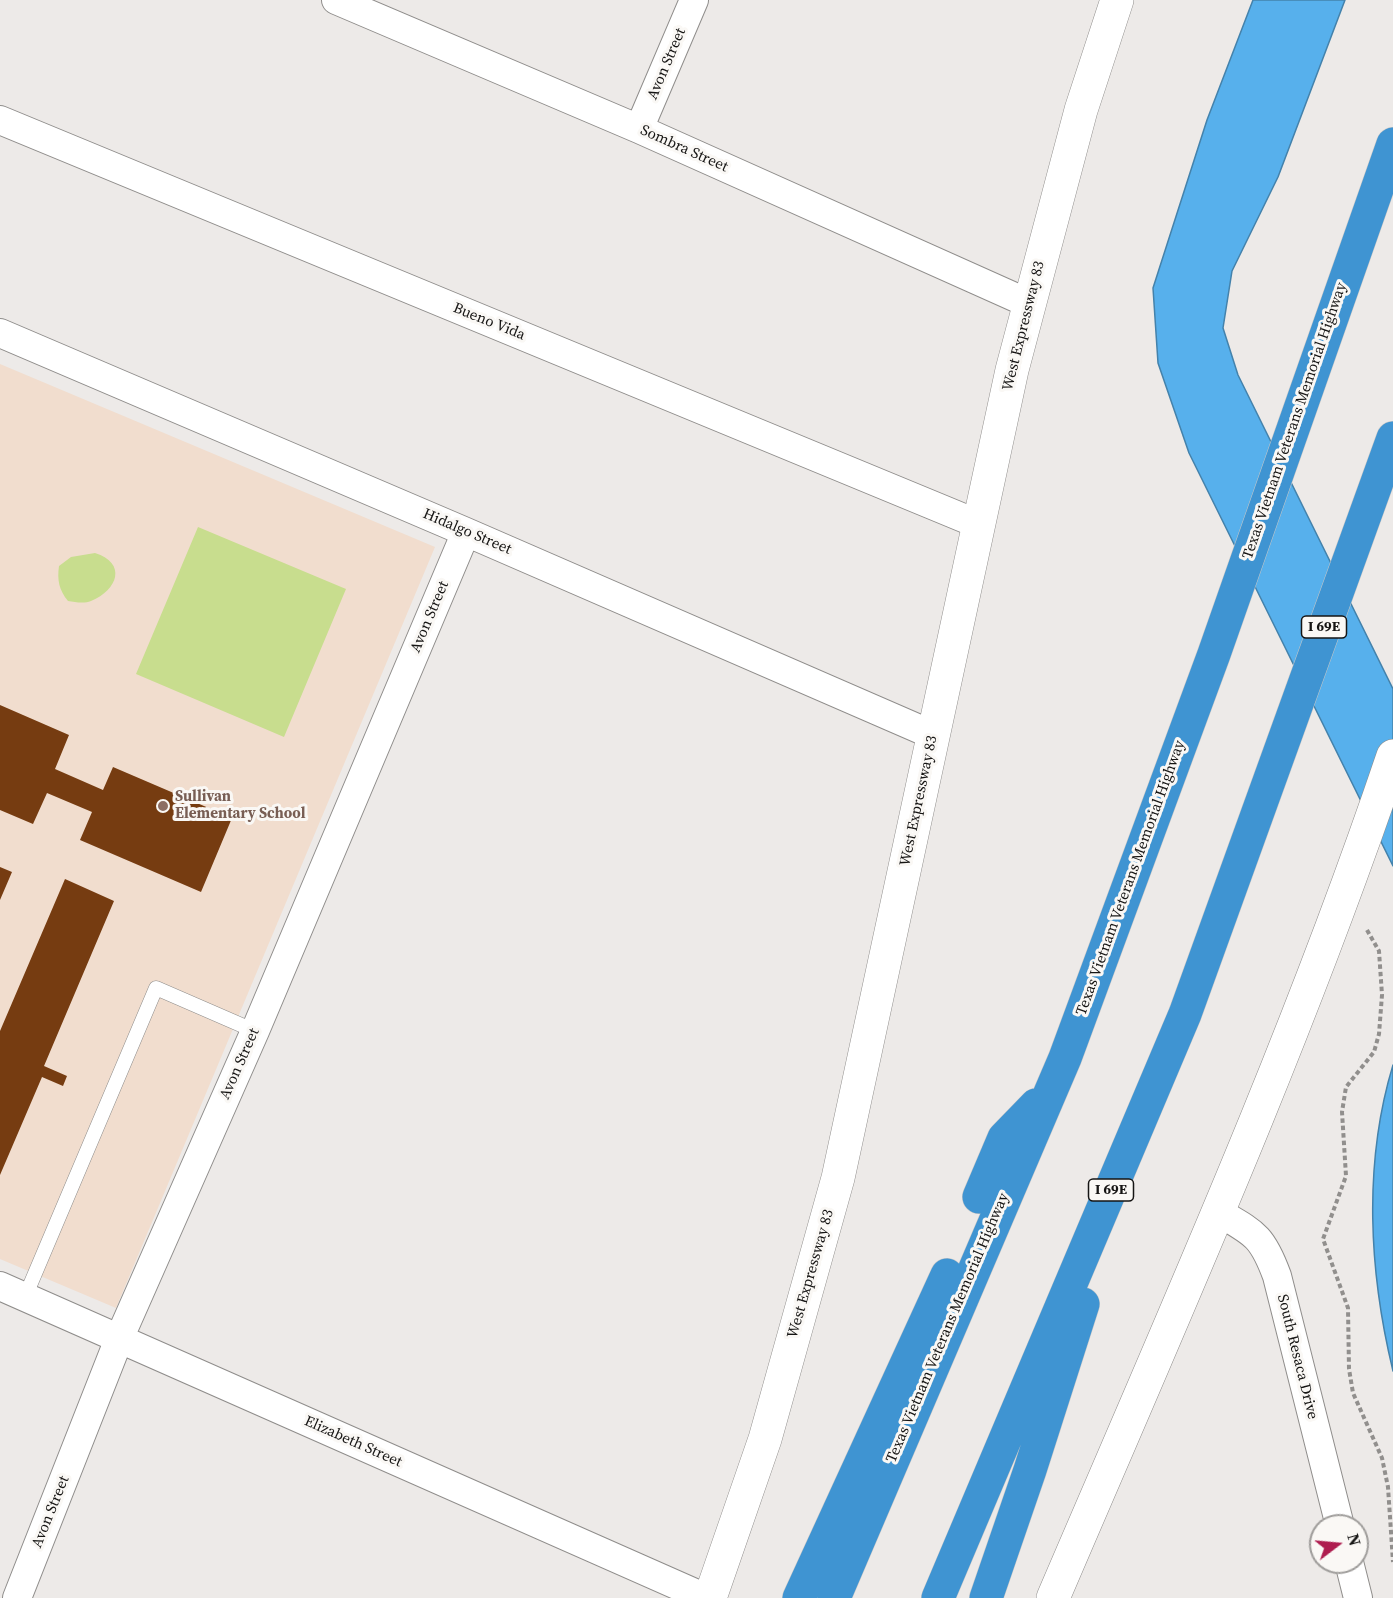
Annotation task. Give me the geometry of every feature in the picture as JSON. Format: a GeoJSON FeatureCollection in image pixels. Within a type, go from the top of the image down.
{"type":"FeatureCollection","features":[{"type":"Feature","properties":{"kind":"highway","name":"Texas Vietnam Veterans Memorial Highway"},"geometry":{"type":"LineString","coordinates":[[834,1598],[1048,1093],[1065,1058],[1214,654],[1393,144]]}},
{"type":"Feature","properties":{"kind":"highway","name":"I 69E"},"geometry":{"type":"LineString","coordinates":[[938,1598],[1185,1014],[1393,438]]}},
{"type":"Feature","properties":{"kind":"highway"},"geometry":{"type":"LineString","coordinates":[[799,1598],[940,1292],[1004,1138],[1048,1093]]}},
{"type":"Feature","properties":{"kind":"highway"},"geometry":{"type":"LineString","coordinates":[[986,1598],[1030,1470],[1145,1110]]}},
{"type":"Feature","properties":{"kind":"main road","name":"West Expressway 83"},"geometry":{"type":"LineString","coordinates":[[708,1598],[765,1439],[838,1178],[1012,370],[1081,110],[1117,0]]}},
{"type":"Feature","properties":{"kind":"main road"},"geometry":{"type":"LineString","coordinates":[[1053,1598],[1218,1212],[1347,893],[1393,756]]}},
{"type":"Feature","properties":{"kind":"street","name":"Sombra Street"},"geometry":{"type":"LineString","coordinates":[[336,0],[639,129],[1030,304]]}},
{"type":"Feature","properties":{"kind":"street","name":"Avon Street"},"geometry":{"type":"LineString","coordinates":[[639,129],[694,0]]}},
{"type":"Feature","properties":{"kind":"street","name":"Bueno Vida"},"geometry":{"type":"LineString","coordinates":[[0,120],[978,524]]}},
{"type":"Feature","properties":{"kind":"street","name":"Hidalgo Street"},"geometry":{"type":"LineString","coordinates":[[0,333],[933,735]]}},
{"type":"Feature","properties":{"kind":"street","name":"Avon Street"},"geometry":{"type":"LineString","coordinates":[[17,1598],[119,1339],[255,1031],[466,532]]}},
{"type":"Feature","properties":{"kind":"street","name":"South Resaca Drive"},"geometry":{"type":"LineString","coordinates":[[1218,1212],[1256,1234],[1267,1249],[1276,1276],[1337,1514]]}},
{"type":"Feature","properties":{"kind":"street","name":"Elizabeth Street"},"geometry":{"type":"LineString","coordinates":[[13,1292],[708,1598]]}},
{"type":"Feature","properties":{"kind":"street"},"geometry":{"type":"LineString","coordinates":[[1352,1574],[1358,1598]]}},
{"type":"Feature","properties":{"kind":"lane"},"geometry":{"type":"LineString","coordinates":[[13,1292],[156,988],[255,1031]]}},
{"type":"Feature","properties":{"kind":"path"},"geometry":{"type":"LineString","coordinates":[[1367,930],[1379,951],[1382,995],[1379,1034],[1374,1053],[1346,1087],[1342,1112],[1346,1176],[1323,1239],[1334,1276],[1348,1308],[1349,1369],[1353,1393],[1382,1458],[1388,1487],[1393,1562]]}},
{"type":"Feature","properties":{"kind":"shaded area","name":"Sullivan Elementary School"},"geometry":{"type":"Polygon","coordinates":[[[0,364],[435,547],[116,1308],[0,1259],[0,364]]]}},
{"type":"Feature","properties":{"kind":"green space"},"geometry":{"type":"Polygon","coordinates":[[[198,527],[346,589],[284,737],[136,674],[198,527]]]}},
{"type":"Feature","properties":{"kind":"green space"},"geometry":{"type":"Polygon","coordinates":[[[95,553],[112,563],[115,570],[113,584],[91,601],[82,603],[68,601],[59,585],[59,566],[71,557],[95,553]]]}},
{"type":"Feature","properties":{"kind":"water"},"geometry":{"type":"Polygon","coordinates":[[[1253,0],[1345,0],[1278,177],[1232,271],[1223,328],[1238,375],[1393,689],[1393,866],[1189,453],[1158,363],[1153,288],[1207,120],[1253,0]]]}},
{"type":"Feature","properties":{"kind":"water"},"geometry":{"type":"Polygon","coordinates":[[[1393,1065],[1393,1371],[1379,1295],[1375,1257],[1373,1179],[1383,1103],[1393,1065]]]}},
{"type":"Feature","properties":{"kind":"building"},"geometry":{"type":"Polygon","coordinates":[[[0,705],[69,735],[55,769],[103,790],[113,767],[232,818],[201,892],[80,840],[92,812],[47,793],[33,824],[0,810],[0,705]]]}},
{"type":"Feature","properties":{"kind":"building"},"geometry":{"type":"Polygon","coordinates":[[[0,867],[12,872],[0,900],[0,867]]]}},
{"type":"Feature","properties":{"kind":"building"},"geometry":{"type":"Polygon","coordinates":[[[65,879],[114,901],[44,1066],[67,1076],[63,1086],[42,1077],[0,1175],[0,1031],[65,879]]]}},
{"type":"Feature","properties":{"kind":"place","name":"Sullivan Elementary School"},"geometry":{"type":"Point","coordinates":[163,806]}}]}
